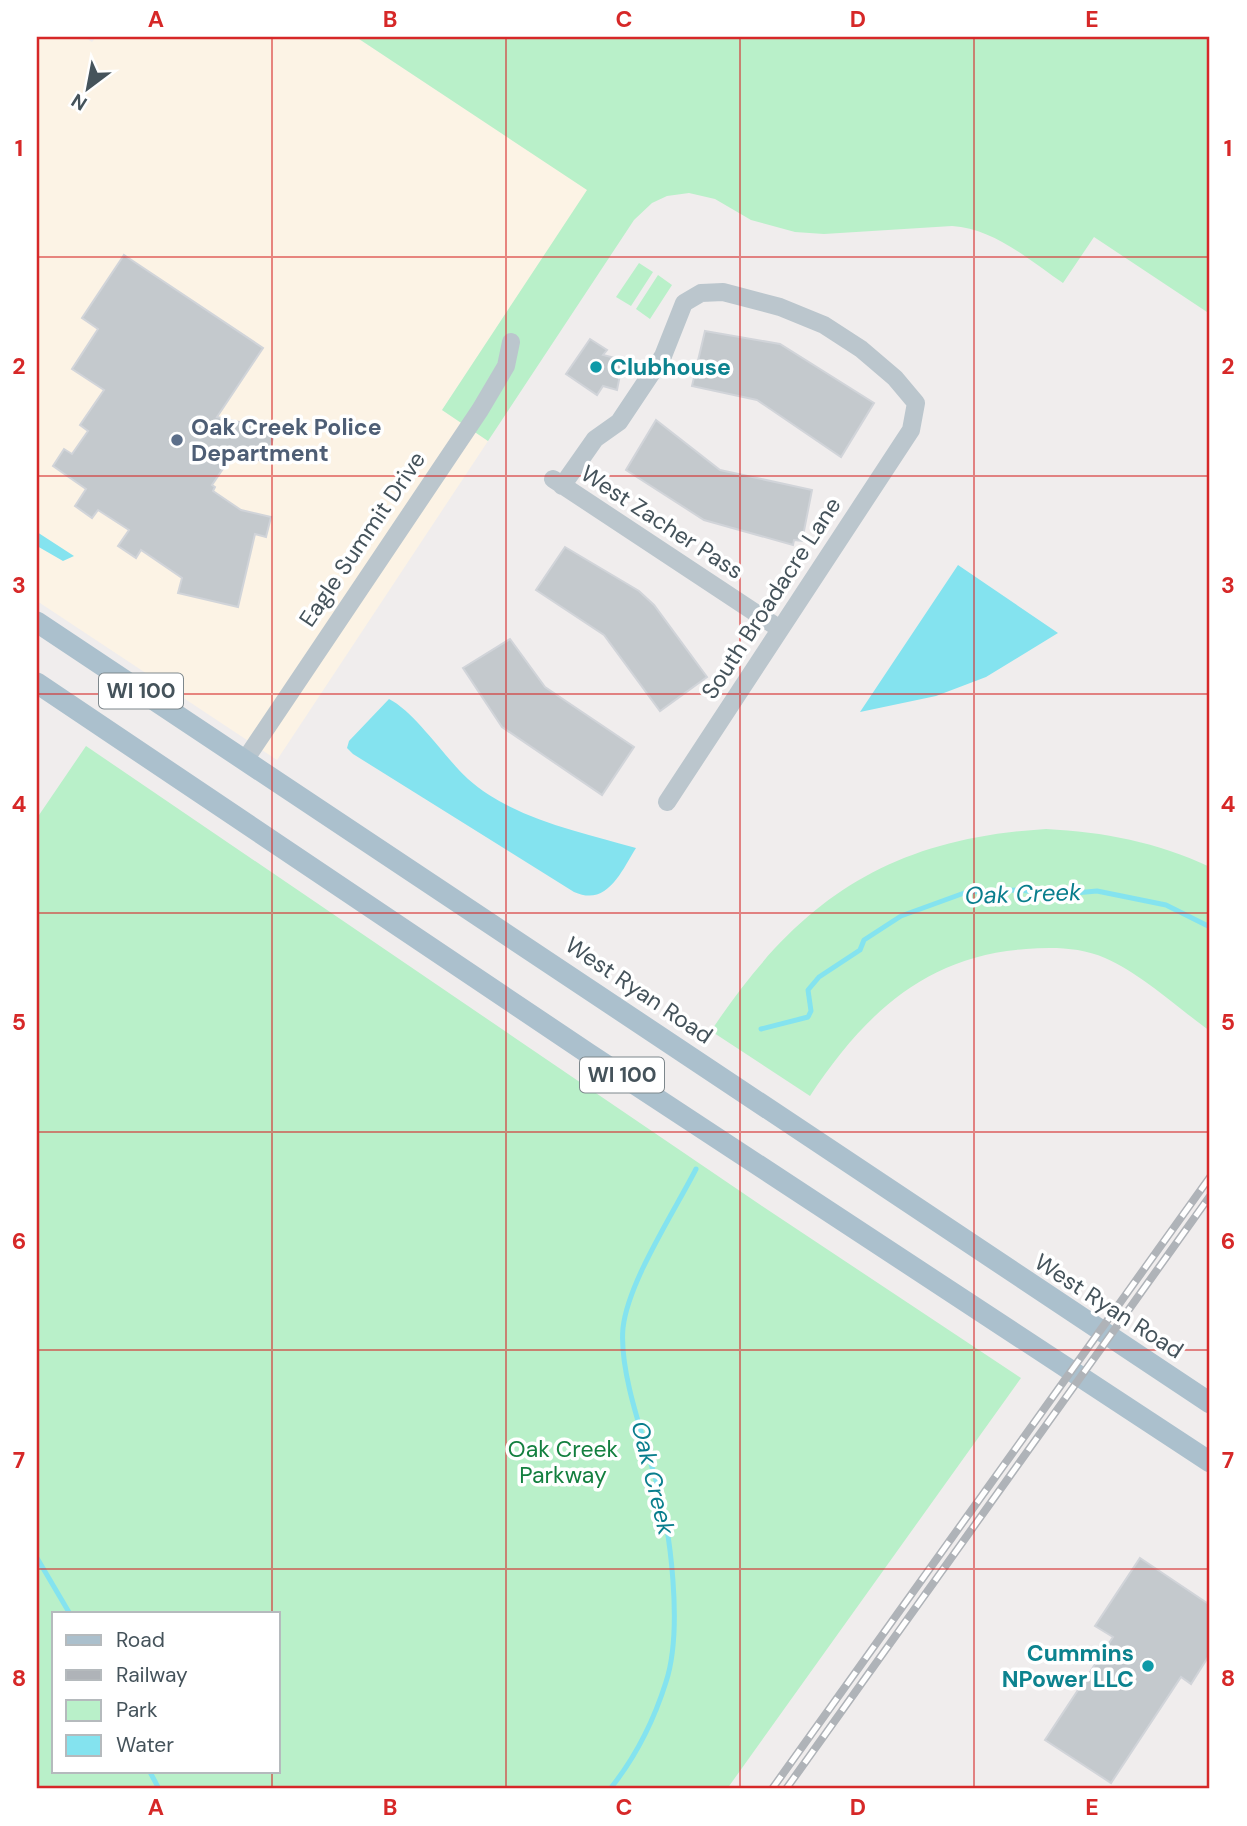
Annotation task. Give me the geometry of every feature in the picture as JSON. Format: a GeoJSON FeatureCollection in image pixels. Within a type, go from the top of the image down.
{"type":"FeatureCollection","features":[{"type":"Feature","properties":{"kind":"main road","name":"West Ryan Road"},"geometry":{"type":"LineString","coordinates":[[37,622],[1210,1403]]}},
{"type":"Feature","properties":{"kind":"main road","name":"WI 100"},"geometry":{"type":"LineString","coordinates":[[37,683],[577,1046],[1210,1462]]}},
{"type":"Feature","properties":{"kind":"street","name":"South Broadacre Lane"},"geometry":{"type":"LineString","coordinates":[[558,482],[595,439],[619,422],[663,356],[684,303],[701,293],[723,292],[780,306],[824,325],[861,349],[907,389],[916,403],[915,420],[894,457],[667,802]]}},
{"type":"Feature","properties":{"kind":"street","name":"Eagle Summit Drive"},"geometry":{"type":"LineString","coordinates":[[245,760],[480,410],[506,366],[511,342]]}},
{"type":"Feature","properties":{"kind":"street","name":"West Zacher Pass"},"geometry":{"type":"LineString","coordinates":[[558,482],[780,629]]}},
{"type":"Feature","properties":{"kind":"shaded area"},"geometry":{"type":"Polygon","coordinates":[[[37,37],[84,37],[92,42],[96,37],[356,37],[588,190],[442,410],[488,441],[277,760],[37,601],[37,37]]]}},
{"type":"Feature","properties":{"kind":"green space"},"geometry":{"type":"Polygon","coordinates":[[[356,37],[1210,37],[1210,314],[1094,237],[1063,283],[1011,247],[968,228],[952,226],[824,234],[795,232],[751,220],[715,199],[689,193],[667,196],[652,203],[634,220],[488,441],[442,410],[587,190],[356,37]]]}},
{"type":"Feature","properties":{"kind":"green space"},"geometry":{"type":"Polygon","coordinates":[[[639,263],[653,272],[631,306],[616,297],[639,263]]]}},
{"type":"Feature","properties":{"kind":"green space"},"geometry":{"type":"Polygon","coordinates":[[[658,275],[672,285],[650,319],[636,309],[658,275]]]}},
{"type":"Feature","properties":{"kind":"green space","name":"Oak Creek Parkway"},"geometry":{"type":"Polygon","coordinates":[[[86,746],[762,1206],[1021,1378],[727,1789],[37,1789],[37,818],[86,746]]]}},
{"type":"Feature","properties":{"kind":"green space"},"geometry":{"type":"Polygon","coordinates":[[[1046,829],[1130,840],[1170,851],[1210,867],[1210,1031],[1118,964],[1086,952],[1046,948],[990,954],[927,977],[875,1016],[830,1067],[810,1096],[711,1031],[744,985],[778,946],[813,912],[852,885],[893,863],[939,846],[990,835],[1046,829]]]}},
{"type":"Feature","properties":{"kind":"water"},"geometry":{"type":"Polygon","coordinates":[[[37,532],[74,556],[63,561],[37,546],[37,532]]]}},
{"type":"Feature","properties":{"kind":"water"},"geometry":{"type":"Polygon","coordinates":[[[958,565],[1058,633],[986,677],[936,696],[860,712],[958,565]]]}},
{"type":"Feature","properties":{"kind":"water"},"geometry":{"type":"Polygon","coordinates":[[[389,699],[409,714],[459,770],[486,793],[526,814],[570,830],[636,848],[612,885],[596,895],[574,892],[353,754],[347,748],[349,741],[389,699]]]}},
{"type":"Feature","properties":{"kind":"building","name":"Oak Creek Police Department"},"geometry":{"type":"Polygon","coordinates":[[[124,255],[263,348],[217,417],[275,430],[267,462],[233,454],[212,485],[215,487],[213,491],[241,510],[271,517],[266,537],[255,534],[238,607],[178,593],[182,578],[141,550],[136,558],[118,546],[129,530],[98,510],[92,518],[75,506],[86,489],[53,466],[64,449],[72,454],[88,431],[80,425],[104,390],[72,369],[98,329],[82,318],[124,255]]]}},
{"type":"Feature","properties":{"kind":"building"},"geometry":{"type":"Polygon","coordinates":[[[705,331],[780,344],[874,403],[841,457],[757,400],[692,386],[705,331]]]}},
{"type":"Feature","properties":{"kind":"building","name":"Clubhouse"},"geometry":{"type":"Polygon","coordinates":[[[590,339],[607,350],[603,355],[623,360],[617,390],[603,386],[597,395],[566,374],[590,339]]]}},
{"type":"Feature","properties":{"kind":"building"},"geometry":{"type":"Polygon","coordinates":[[[656,420],[720,470],[812,490],[802,541],[794,540],[793,545],[704,520],[626,470],[656,420]]]}},
{"type":"Feature","properties":{"kind":"building"},"geometry":{"type":"Polygon","coordinates":[[[565,547],[639,591],[654,605],[707,677],[660,711],[604,635],[536,590],[565,547]]]}},
{"type":"Feature","properties":{"kind":"building"},"geometry":{"type":"Polygon","coordinates":[[[510,639],[545,687],[634,747],[602,795],[502,727],[463,668],[510,639]]]}},
{"type":"Feature","properties":{"kind":"building","name":"Cummins NPower LLC"},"geometry":{"type":"Polygon","coordinates":[[[1140,1558],[1210,1605],[1210,1654],[1191,1684],[1181,1677],[1111,1783],[1045,1740],[1113,1637],[1095,1626],[1140,1558]]]}},
{"type":"Feature","properties":{"kind":"waterway","name":"Oak Creek"},"geometry":{"type":"LineString","coordinates":[[761,1029],[808,1017],[811,1011],[808,990],[819,977],[860,950],[864,940],[901,916],[967,892],[1021,890],[1053,895],[1097,891],[1166,905],[1210,927]]}},
{"type":"Feature","properties":{"kind":"waterway","name":"Oak Creek"},"geometry":{"type":"LineString","coordinates":[[610,1789],[636,1752],[656,1710],[666,1682],[674,1635],[673,1580],[666,1524],[628,1383],[623,1328],[633,1290],[642,1269],[696,1169]]}},
{"type":"Feature","properties":{"kind":"waterway","name":"Oak Creek"},"geometry":{"type":"LineString","coordinates":[[37,1558],[69,1612]]}},
{"type":"Feature","properties":{"kind":"waterway","name":"Oak Creek"},"geometry":{"type":"LineString","coordinates":[[151,1773],[159,1789]]}},
{"type":"Feature","properties":{"kind":"railway"},"geometry":{"type":"LineString","coordinates":[[772,1789],[1210,1177]]}},
{"type":"Feature","properties":{"kind":"railway"},"geometry":{"type":"LineString","coordinates":[[786,1789],[1210,1196]]}},
{"type":"Feature","properties":{"kind":"place","name":"Clubhouse"},"geometry":{"type":"Point","coordinates":[596,367]}},
{"type":"Feature","properties":{"kind":"place","name":"Oak Creek Police Department"},"geometry":{"type":"Point","coordinates":[177,440]}},
{"type":"Feature","properties":{"kind":"place","name":"Cummins NPower LLC"},"geometry":{"type":"Point","coordinates":[1148,1666]}}]}
